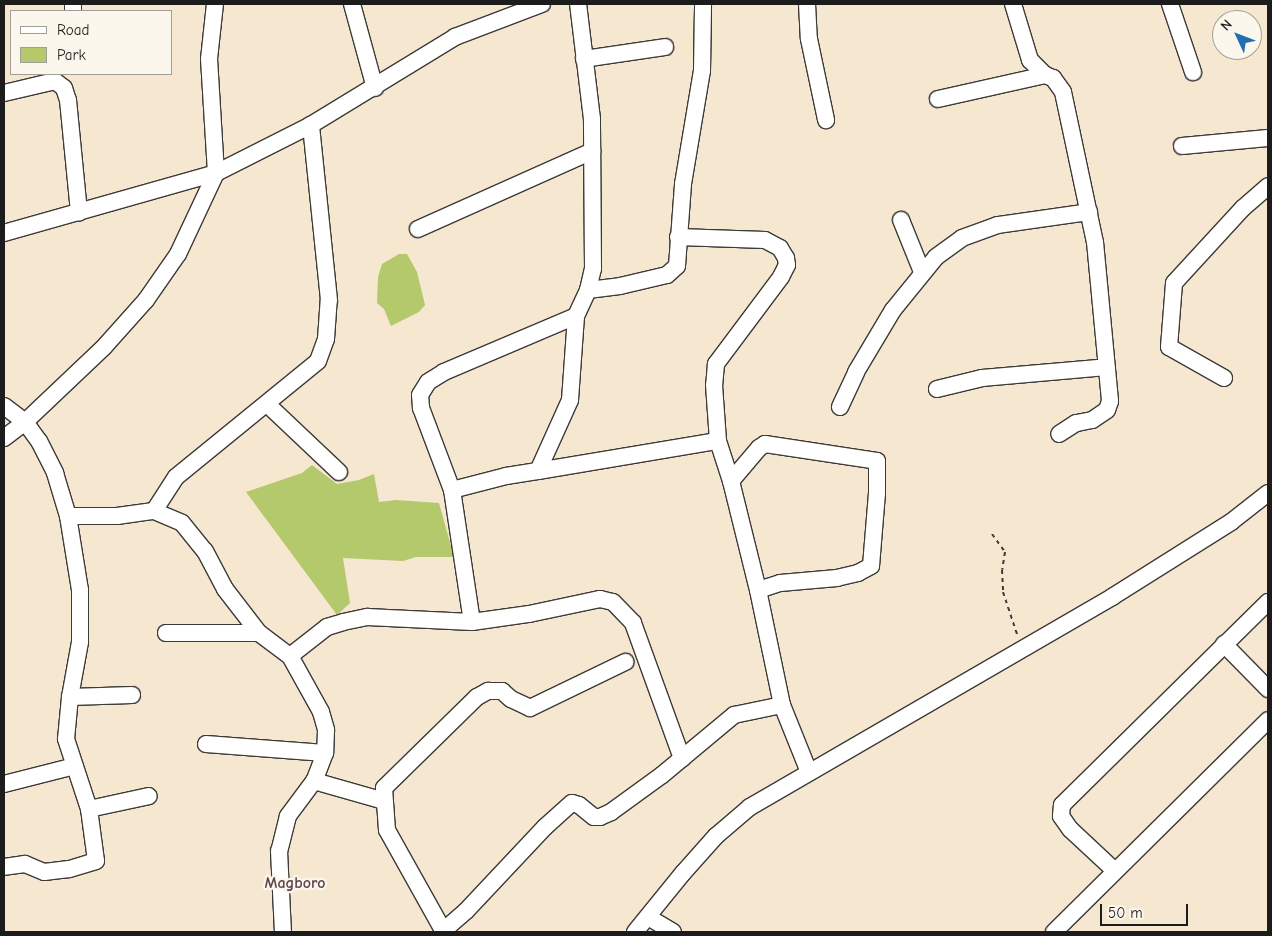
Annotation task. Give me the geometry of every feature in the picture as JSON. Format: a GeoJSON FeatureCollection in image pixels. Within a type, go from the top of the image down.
{"type":"FeatureCollection","features":[{"type":"Feature","properties":{"kind":"street"},"geometry":{"type":"LineString","coordinates":[[4,438],[25,422],[104,347],[146,300],[178,254],[216,173],[210,59],[215,4]]}},
{"type":"Feature","properties":{"kind":"street"},"geometry":{"type":"LineString","coordinates":[[352,4],[375,88]]}},
{"type":"Feature","properties":{"kind":"street"},"geometry":{"type":"LineString","coordinates":[[4,233],[216,173],[311,125],[375,88],[455,37],[542,4]]}},
{"type":"Feature","properties":{"kind":"street"},"geometry":{"type":"LineString","coordinates":[[538,471],[570,400],[576,316],[588,290],[593,269],[592,119],[578,4]]}},
{"type":"Feature","properties":{"kind":"street"},"geometry":{"type":"LineString","coordinates":[[588,290],[620,286],[673,272],[676,266],[683,184],[702,71],[703,4]]}},
{"type":"Feature","properties":{"kind":"street"},"geometry":{"type":"LineString","coordinates":[[807,4],[809,39],[826,120]]}},
{"type":"Feature","properties":{"kind":"street"},"geometry":{"type":"LineString","coordinates":[[1013,4],[1030,60],[1045,75],[1053,78],[1063,92],[1095,242],[1110,401],[1107,410],[1092,420],[1076,423],[1059,434]]}},
{"type":"Feature","properties":{"kind":"street"},"geometry":{"type":"LineString","coordinates":[[1170,4],[1193,72]]}},
{"type":"Feature","properties":{"kind":"street"},"geometry":{"type":"LineString","coordinates":[[584,59],[665,47]]}},
{"type":"Feature","properties":{"kind":"street"},"geometry":{"type":"LineString","coordinates":[[938,99],[1045,75]]}},
{"type":"Feature","properties":{"kind":"street"},"geometry":{"type":"LineString","coordinates":[[4,93],[55,81],[65,81],[79,212]]}},
{"type":"Feature","properties":{"kind":"street"},"geometry":{"type":"LineString","coordinates":[[154,512],[176,477],[318,361],[326,339],[329,300],[311,125]]}},
{"type":"Feature","properties":{"kind":"street"},"geometry":{"type":"LineString","coordinates":[[1182,146],[1268,138]]}},
{"type":"Feature","properties":{"kind":"street"},"geometry":{"type":"LineString","coordinates":[[418,229],[592,150]]}},
{"type":"Feature","properties":{"kind":"street"},"geometry":{"type":"LineString","coordinates":[[1224,378],[1170,347],[1174,283],[1265,193]]}},
{"type":"Feature","properties":{"kind":"street"},"geometry":{"type":"LineString","coordinates":[[840,407],[856,372],[883,324],[922,272],[936,257],[962,238],[998,225],[1089,212]]}},
{"type":"Feature","properties":{"kind":"street"},"geometry":{"type":"LineString","coordinates":[[901,220],[922,272]]}},
{"type":"Feature","properties":{"kind":"street"},"geometry":{"type":"LineString","coordinates":[[678,237],[765,240],[780,248],[786,258],[787,265],[780,277],[716,364],[714,385],[718,441],[731,481],[758,590],[782,705],[809,772]]}},
{"type":"Feature","properties":{"kind":"street"},"geometry":{"type":"LineString","coordinates":[[472,622],[452,490],[421,408],[420,395],[428,382],[444,372],[576,316]]}},
{"type":"Feature","properties":{"kind":"street"},"geometry":{"type":"LineString","coordinates":[[936,389],[982,378],[1107,367]]}},
{"type":"Feature","properties":{"kind":"street"},"geometry":{"type":"LineString","coordinates":[[267,404],[339,472]]}},
{"type":"Feature","properties":{"kind":"street"},"geometry":{"type":"LineString","coordinates":[[4,406],[25,422],[39,441],[55,473],[68,516],[80,590],[80,642],[70,697],[66,739],[89,809],[96,861],[69,869],[44,872],[25,864],[4,867]]}},
{"type":"Feature","properties":{"kind":"street"},"geometry":{"type":"LineString","coordinates":[[452,490],[506,476],[718,441]]}},
{"type":"Feature","properties":{"kind":"street"},"geometry":{"type":"LineString","coordinates":[[731,481],[744,464],[766,444],[877,461],[878,493],[871,566],[858,573],[837,578],[780,583],[758,590]]}},
{"type":"Feature","properties":{"kind":"street"},"geometry":{"type":"LineString","coordinates":[[635,932],[716,836],[750,807],[1120,592],[1231,522],[1268,493]]}},
{"type":"Feature","properties":{"kind":"street"},"geometry":{"type":"LineString","coordinates":[[68,516],[116,516],[154,512],[182,524],[205,552],[225,589],[259,633],[290,656],[321,712],[326,730],[325,753],[314,781],[288,816],[279,851],[282,932]]}},
{"type":"Feature","properties":{"kind":"street"},"geometry":{"type":"LineString","coordinates":[[290,656],[327,628],[343,622],[367,618],[472,622],[529,614],[600,599],[614,602],[632,623],[682,758]]}},
{"type":"Feature","properties":{"kind":"street"},"geometry":{"type":"LineString","coordinates":[[1114,870],[1070,829],[1061,816],[1062,805],[1268,602]]}},
{"type":"Feature","properties":{"kind":"street"},"geometry":{"type":"LineString","coordinates":[[166,632],[259,633]]}},
{"type":"Feature","properties":{"kind":"street"},"geometry":{"type":"LineString","coordinates":[[1224,644],[1268,689]]}},
{"type":"Feature","properties":{"kind":"street"},"geometry":{"type":"LineString","coordinates":[[625,662],[530,708],[511,699],[502,691],[488,691],[477,697],[384,788],[387,830],[443,932],[466,911],[563,809],[572,803],[579,805],[594,817],[600,818],[611,812],[682,758],[734,715],[782,705]]}},
{"type":"Feature","properties":{"kind":"street"},"geometry":{"type":"LineString","coordinates":[[70,697],[132,695]]}},
{"type":"Feature","properties":{"kind":"street"},"geometry":{"type":"LineString","coordinates":[[1054,932],[1114,870],[1268,720]]}},
{"type":"Feature","properties":{"kind":"street"},"geometry":{"type":"LineString","coordinates":[[206,744],[325,753]]}},
{"type":"Feature","properties":{"kind":"street"},"geometry":{"type":"LineString","coordinates":[[4,784],[75,766]]}},
{"type":"Feature","properties":{"kind":"street"},"geometry":{"type":"LineString","coordinates":[[314,781],[384,800]]}},
{"type":"Feature","properties":{"kind":"street"},"geometry":{"type":"LineString","coordinates":[[89,809],[149,796]]}},
{"type":"Feature","properties":{"kind":"street"},"geometry":{"type":"LineString","coordinates":[[648,917],[673,932]]}},
{"type":"Feature","properties":{"kind":"path"},"geometry":{"type":"LineString","coordinates":[[992,534],[1005,552],[1002,570],[1003,592],[1022,648]]}},
{"type":"Feature","properties":{"kind":"green space"},"geometry":{"type":"Polygon","coordinates":[[[399,254],[407,254],[417,272],[425,305],[419,312],[391,326],[384,309],[377,303],[378,277],[382,264],[399,254]]]}},
{"type":"Feature","properties":{"kind":"green space"},"geometry":{"type":"Polygon","coordinates":[[[312,465],[337,484],[359,480],[374,474],[379,502],[396,500],[439,503],[454,557],[416,557],[403,561],[343,558],[350,603],[337,615],[246,492],[302,473],[312,465]]]}},
{"type":"Feature","properties":{"kind":"district","name":"Magboro"},"geometry":{"type":"Point","coordinates":[295,883]}}]}
